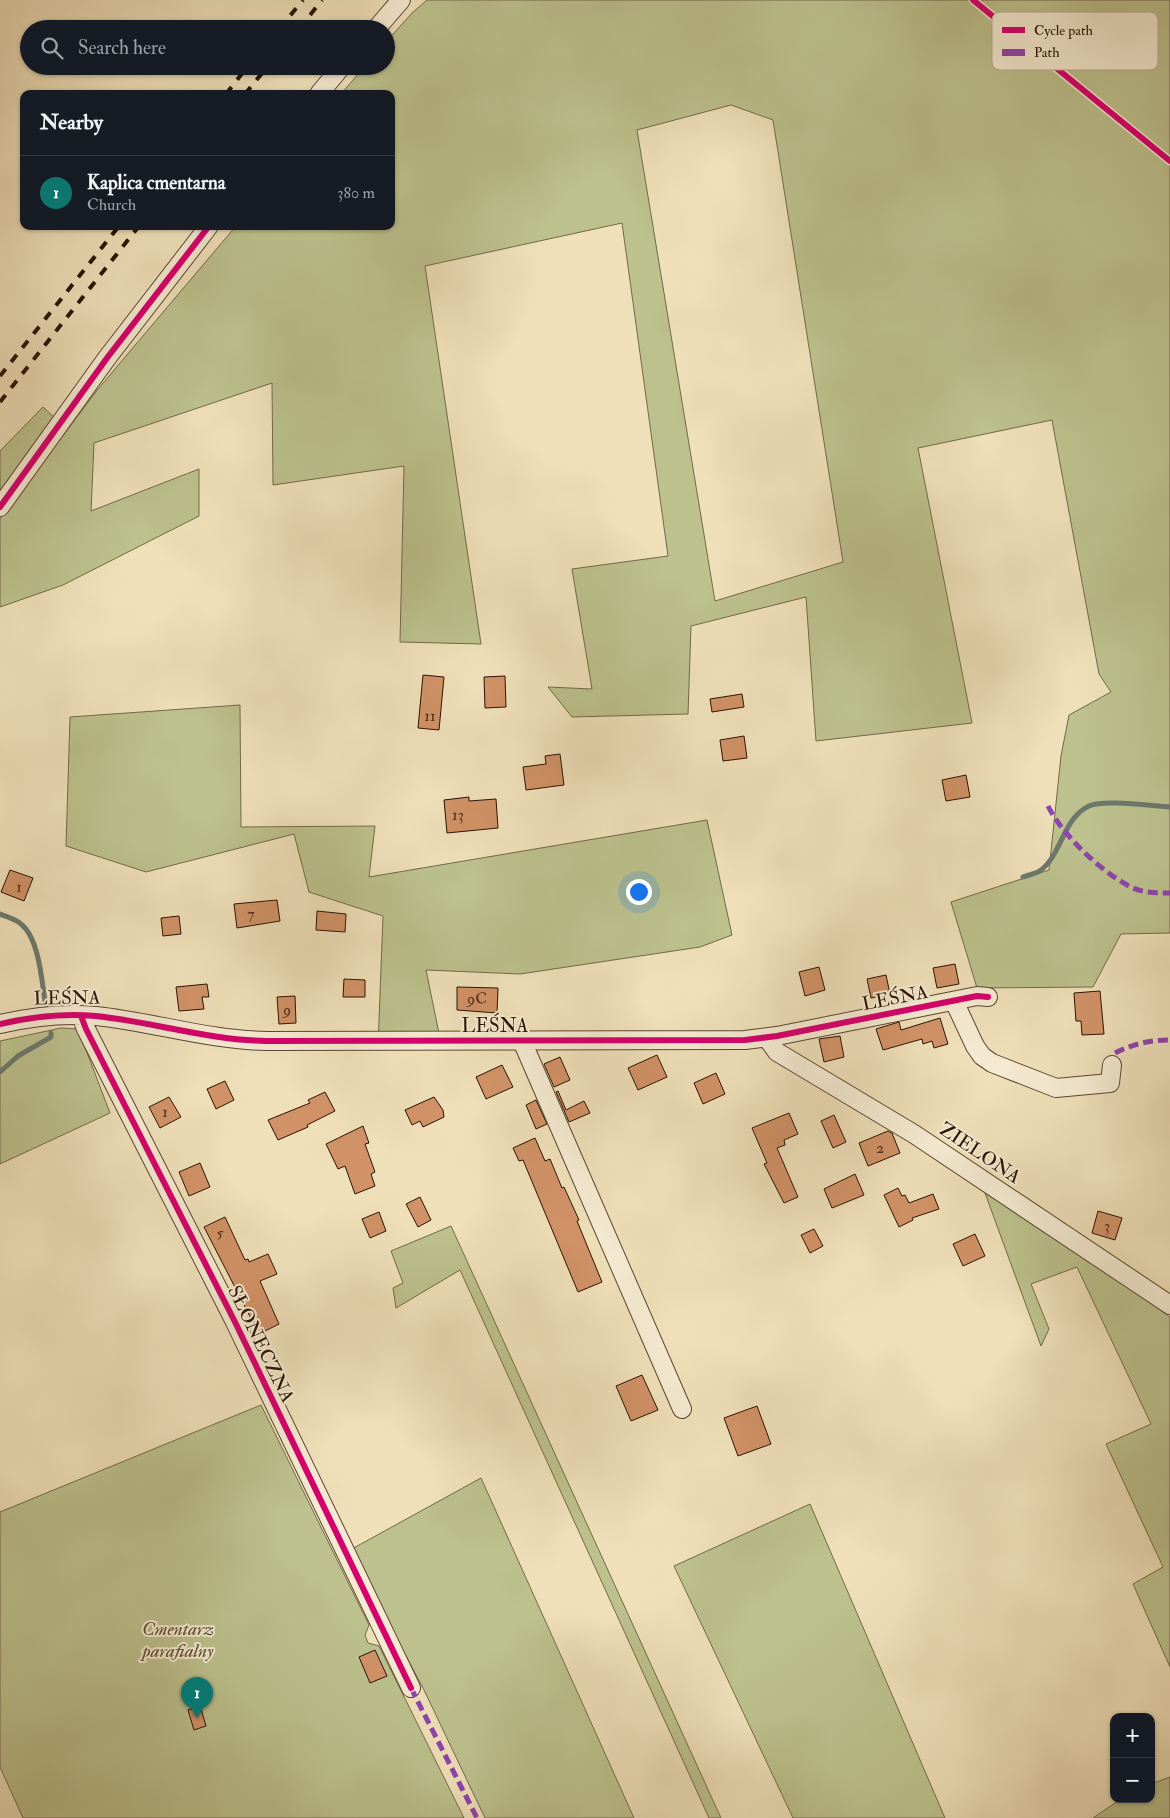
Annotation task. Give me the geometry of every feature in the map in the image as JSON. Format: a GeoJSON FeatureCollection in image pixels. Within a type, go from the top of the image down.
{"type":"FeatureCollection","features":[{"type":"Feature","properties":{"kind":"street"},"geometry":{"type":"LineString","coordinates":[[384,20],[402,0]]}},
{"type":"Feature","properties":{"kind":"street"},"geometry":{"type":"LineString","coordinates":[[322,90],[335,75]]}},
{"type":"Feature","properties":{"kind":"street"},"geometry":{"type":"LineString","coordinates":[[0,507],[107,358],[205,230]]}},
{"type":"Feature","properties":{"kind":"street","name":"LEŚNA"},"geometry":{"type":"LineString","coordinates":[[0,1024],[97,1016],[219,1038],[248,1041],[522,1041],[767,1038],[954,1001],[988,997]]}},
{"type":"Feature","properties":{"kind":"street","name":"LEŚNA"},"geometry":{"type":"LineString","coordinates":[[954,1001],[964,1026],[982,1056],[992,1063],[1056,1088],[1110,1083],[1112,1065]]}},
{"type":"Feature","properties":{"kind":"street","name":"SŁONECZNA"},"geometry":{"type":"LineString","coordinates":[[81,1016],[243,1338],[411,1688]]}},
{"type":"Feature","properties":{"kind":"street","name":"ZIELONA"},"geometry":{"type":"LineString","coordinates":[[767,1038],[777,1052],[914,1134],[1170,1305]]}},
{"type":"Feature","properties":{"kind":"street","name":"LEŚNA"},"geometry":{"type":"LineString","coordinates":[[522,1041],[682,1409]]}},
{"type":"Feature","properties":{"kind":"green space"},"geometry":{"type":"Polygon","coordinates":[[[427,0],[1170,0],[1170,933],[1121,934],[1093,987],[977,988],[951,902],[1049,870],[1061,756],[1069,715],[1111,692],[1099,674],[1052,420],[918,448],[972,723],[816,741],[806,597],[691,626],[688,714],[572,717],[548,687],[592,689],[572,569],[668,556],[622,223],[425,266],[481,644],[400,642],[404,466],[273,485],[272,383],[94,443],[91,511],[199,469],[199,516],[63,585],[0,607],[0,519],[98,389],[233,230],[395,230],[395,90],[344,90],[357,75],[395,75],[395,32],[427,0]],[[731,105],[637,130],[715,601],[843,562],[773,120],[731,105]]]}},
{"type":"Feature","properties":{"kind":"green space"},"geometry":{"type":"Polygon","coordinates":[[[43,407],[56,419],[0,495],[0,451],[43,407]]]}},
{"type":"Feature","properties":{"kind":"green space"},"geometry":{"type":"Polygon","coordinates":[[[240,705],[241,827],[375,826],[369,877],[707,820],[732,935],[700,947],[520,974],[426,970],[442,1048],[378,1047],[383,916],[309,892],[294,834],[146,872],[66,846],[70,717],[240,705]]]}},
{"type":"Feature","properties":{"kind":"green space"},"geometry":{"type":"Polygon","coordinates":[[[61,1028],[78,1029],[110,1113],[0,1164],[0,1041],[61,1028]]]}},
{"type":"Feature","properties":{"kind":"green space"},"geometry":{"type":"Polygon","coordinates":[[[985,1193],[1063,1240],[1170,1317],[1170,1667],[1133,1584],[1163,1567],[1106,1444],[1151,1424],[1077,1267],[1031,1284],[1049,1329],[1041,1346],[985,1193]]]}},
{"type":"Feature","properties":{"kind":"green space"},"geometry":{"type":"Polygon","coordinates":[[[451,1226],[721,1818],[709,1818],[460,1270],[396,1308],[393,1288],[403,1283],[391,1251],[451,1226]]]}},
{"type":"Feature","properties":{"kind":"green space","name":"Cmentarz parafialny"},"geometry":{"type":"Polygon","coordinates":[[[261,1405],[369,1625],[365,1635],[368,1643],[379,1646],[464,1818],[23,1818],[0,1767],[0,1512],[261,1405]]]}},
{"type":"Feature","properties":{"kind":"green space"},"geometry":{"type":"Polygon","coordinates":[[[481,1478],[634,1818],[485,1818],[424,1690],[350,1550],[481,1478]]]}},
{"type":"Feature","properties":{"kind":"green space"},"geometry":{"type":"Polygon","coordinates":[[[810,1504],[945,1818],[793,1818],[674,1566],[810,1504]]]}},
{"type":"Feature","properties":{"kind":"green space"},"geometry":{"type":"Polygon","coordinates":[[[1170,1777],[1170,1818],[1093,1818],[1115,1803],[1155,1803],[1155,1783],[1170,1777]]]}},
{"type":"Feature","properties":{"kind":"building"},"geometry":{"type":"Polygon","coordinates":[[[423,675],[444,677],[439,730],[418,728],[423,675]]]}},
{"type":"Feature","properties":{"kind":"building"},"geometry":{"type":"Polygon","coordinates":[[[505,676],[506,707],[485,708],[484,677],[505,676]]]}},
{"type":"Feature","properties":{"kind":"building"},"geometry":{"type":"Polygon","coordinates":[[[742,694],[744,707],[712,712],[710,699],[742,694]]]}},
{"type":"Feature","properties":{"kind":"building"},"geometry":{"type":"Polygon","coordinates":[[[744,736],[747,758],[723,761],[720,740],[744,736]]]}},
{"type":"Feature","properties":{"kind":"building"},"geometry":{"type":"Polygon","coordinates":[[[560,754],[564,785],[526,790],[523,767],[546,764],[545,756],[560,754]]]}},
{"type":"Feature","properties":{"kind":"building"},"geometry":{"type":"Polygon","coordinates":[[[966,775],[970,797],[946,801],[942,780],[966,775]]]}},
{"type":"Feature","properties":{"kind":"building"},"geometry":{"type":"Polygon","coordinates":[[[469,797],[469,801],[496,799],[498,828],[447,833],[444,800],[469,797]]]}},
{"type":"Feature","properties":{"kind":"building"},"geometry":{"type":"Polygon","coordinates":[[[10,870],[33,878],[24,901],[1,892],[10,870]]]}},
{"type":"Feature","properties":{"kind":"building"},"geometry":{"type":"Polygon","coordinates":[[[277,900],[280,921],[237,928],[234,904],[277,900]]]}},
{"type":"Feature","properties":{"kind":"building"},"geometry":{"type":"Polygon","coordinates":[[[317,911],[346,914],[345,932],[316,930],[317,911]]]}},
{"type":"Feature","properties":{"kind":"building"},"geometry":{"type":"Polygon","coordinates":[[[179,916],[181,934],[163,936],[161,918],[179,916]]]}},
{"type":"Feature","properties":{"kind":"building"},"geometry":{"type":"Polygon","coordinates":[[[955,964],[959,984],[937,988],[933,968],[955,964]]]}},
{"type":"Feature","properties":{"kind":"building"},"geometry":{"type":"Polygon","coordinates":[[[819,967],[825,990],[805,996],[799,972],[819,967]]]}},
{"type":"Feature","properties":{"kind":"building"},"geometry":{"type":"Polygon","coordinates":[[[886,975],[890,994],[871,998],[867,979],[886,975]]]}},
{"type":"Feature","properties":{"kind":"building"},"geometry":{"type":"Polygon","coordinates":[[[344,979],[365,980],[365,997],[343,997],[344,979]]]}},
{"type":"Feature","properties":{"kind":"building"},"geometry":{"type":"Polygon","coordinates":[[[207,984],[209,997],[202,997],[204,1009],[179,1011],[176,987],[207,984]]]}},
{"type":"Feature","properties":{"kind":"building"},"geometry":{"type":"Polygon","coordinates":[[[457,987],[498,988],[497,1013],[457,1010],[457,987]]]}},
{"type":"Feature","properties":{"kind":"building"},"geometry":{"type":"Polygon","coordinates":[[[1100,991],[1104,1034],[1082,1035],[1081,1021],[1076,1021],[1074,993],[1100,991]]]}},
{"type":"Feature","properties":{"kind":"building"},"geometry":{"type":"Polygon","coordinates":[[[295,996],[296,1023],[279,1024],[277,997],[295,996]]]}},
{"type":"Feature","properties":{"kind":"building"},"geometry":{"type":"Polygon","coordinates":[[[940,1018],[948,1044],[934,1048],[932,1041],[923,1044],[922,1039],[883,1050],[876,1029],[899,1022],[901,1030],[940,1018]]]}},
{"type":"Feature","properties":{"kind":"building"},"geometry":{"type":"Polygon","coordinates":[[[840,1036],[844,1057],[824,1062],[819,1039],[840,1036]]]}},
{"type":"Feature","properties":{"kind":"building"},"geometry":{"type":"Polygon","coordinates":[[[657,1055],[667,1077],[638,1090],[628,1068],[657,1055]]]}},
{"type":"Feature","properties":{"kind":"building"},"geometry":{"type":"Polygon","coordinates":[[[560,1057],[570,1080],[554,1087],[544,1064],[560,1057]]]}},
{"type":"Feature","properties":{"kind":"building"},"geometry":{"type":"Polygon","coordinates":[[[502,1065],[513,1087],[486,1099],[476,1077],[502,1065]]]}},
{"type":"Feature","properties":{"kind":"building"},"geometry":{"type":"Polygon","coordinates":[[[716,1073],[725,1094],[703,1104],[694,1083],[716,1073]]]}},
{"type":"Feature","properties":{"kind":"building"},"geometry":{"type":"Polygon","coordinates":[[[225,1081],[234,1100],[216,1109],[207,1089],[225,1081]]]}},
{"type":"Feature","properties":{"kind":"building"},"geometry":{"type":"Polygon","coordinates":[[[558,1091],[566,1110],[584,1101],[590,1113],[569,1122],[556,1092],[558,1091]]]}},
{"type":"Feature","properties":{"kind":"building"},"geometry":{"type":"Polygon","coordinates":[[[325,1092],[335,1111],[307,1125],[308,1127],[278,1140],[268,1120],[310,1103],[308,1100],[325,1092]]]}},
{"type":"Feature","properties":{"kind":"building"},"geometry":{"type":"Polygon","coordinates":[[[169,1097],[181,1117],[160,1128],[149,1107],[169,1097]]]}},
{"type":"Feature","properties":{"kind":"building"},"geometry":{"type":"Polygon","coordinates":[[[434,1097],[443,1110],[444,1117],[423,1127],[420,1121],[412,1125],[405,1110],[434,1097]]]}},
{"type":"Feature","properties":{"kind":"building"},"geometry":{"type":"Polygon","coordinates":[[[536,1100],[547,1124],[536,1129],[526,1105],[536,1100]]]}},
{"type":"Feature","properties":{"kind":"building"},"geometry":{"type":"Polygon","coordinates":[[[789,1113],[798,1134],[784,1140],[785,1145],[777,1148],[798,1197],[784,1203],[764,1164],[767,1163],[752,1128],[789,1113]]]}},
{"type":"Feature","properties":{"kind":"building"},"geometry":{"type":"Polygon","coordinates":[[[834,1115],[846,1142],[833,1148],[821,1121],[834,1115]]]}},
{"type":"Feature","properties":{"kind":"building"},"geometry":{"type":"Polygon","coordinates":[[[363,1126],[369,1143],[365,1144],[375,1172],[371,1174],[375,1186],[355,1194],[345,1166],[338,1169],[326,1144],[363,1126]]]}},
{"type":"Feature","properties":{"kind":"building"},"geometry":{"type":"Polygon","coordinates":[[[888,1131],[892,1133],[900,1153],[868,1166],[859,1143],[888,1131]]]}},
{"type":"Feature","properties":{"kind":"building"},"geometry":{"type":"Polygon","coordinates":[[[535,1138],[545,1161],[550,1159],[562,1188],[564,1187],[579,1220],[577,1221],[602,1282],[578,1292],[523,1160],[519,1161],[513,1148],[535,1138]]]}},
{"type":"Feature","properties":{"kind":"building"},"geometry":{"type":"Polygon","coordinates":[[[200,1163],[210,1187],[189,1196],[179,1172],[200,1163]]]}},
{"type":"Feature","properties":{"kind":"building"},"geometry":{"type":"Polygon","coordinates":[[[855,1174],[864,1195],[832,1208],[824,1189],[855,1174]]]}},
{"type":"Feature","properties":{"kind":"building"},"geometry":{"type":"Polygon","coordinates":[[[898,1188],[902,1196],[905,1195],[909,1203],[933,1194],[939,1209],[912,1218],[913,1220],[899,1227],[884,1195],[898,1188]]]}},
{"type":"Feature","properties":{"kind":"building"},"geometry":{"type":"Polygon","coordinates":[[[420,1197],[431,1220],[418,1227],[406,1204],[420,1197]]]}},
{"type":"Feature","properties":{"kind":"building"},"geometry":{"type":"Polygon","coordinates":[[[1098,1211],[1122,1218],[1115,1240],[1092,1233],[1098,1211]]]}},
{"type":"Feature","properties":{"kind":"building"},"geometry":{"type":"Polygon","coordinates":[[[379,1212],[386,1231],[370,1238],[362,1219],[379,1212]]]}},
{"type":"Feature","properties":{"kind":"building"},"geometry":{"type":"Polygon","coordinates":[[[225,1217],[245,1260],[248,1259],[249,1262],[268,1254],[277,1274],[260,1281],[279,1324],[259,1334],[204,1227],[225,1217]]]}},
{"type":"Feature","properties":{"kind":"building"},"geometry":{"type":"Polygon","coordinates":[[[814,1229],[823,1246],[810,1253],[801,1235],[814,1229]]]}},
{"type":"Feature","properties":{"kind":"building"},"geometry":{"type":"Polygon","coordinates":[[[975,1234],[985,1256],[963,1266],[953,1244],[975,1234]]]}},
{"type":"Feature","properties":{"kind":"building"},"geometry":{"type":"Polygon","coordinates":[[[642,1375],[658,1410],[631,1421],[616,1386],[642,1375]]]}},
{"type":"Feature","properties":{"kind":"building"},"geometry":{"type":"Polygon","coordinates":[[[757,1406],[771,1444],[738,1456],[724,1418],[757,1406]]]}},
{"type":"Feature","properties":{"kind":"building"},"geometry":{"type":"Polygon","coordinates":[[[375,1650],[387,1676],[370,1683],[359,1657],[375,1650]]]}},
{"type":"Feature","properties":{"kind":"building"},"geometry":{"type":"Polygon","coordinates":[[[200,1706],[206,1726],[194,1730],[188,1710],[200,1706]]]}},
{"type":"Feature","properties":{"kind":"waterway"},"geometry":{"type":"LineString","coordinates":[[1023,877],[1039,871],[1048,863],[1073,819],[1089,806],[1116,803],[1170,807]]}},
{"type":"Feature","properties":{"kind":"waterway"},"geometry":{"type":"LineString","coordinates":[[0,914],[19,922],[32,940],[39,963],[46,1008]]}},
{"type":"Feature","properties":{"kind":"waterway"},"geometry":{"type":"LineString","coordinates":[[0,1072],[18,1056],[51,1037],[51,1033]]}},
{"type":"Feature","properties":{"kind":"railway"},"geometry":{"type":"LineString","coordinates":[[286,20],[303,0]]}},
{"type":"Feature","properties":{"kind":"railway"},"geometry":{"type":"LineString","coordinates":[[306,20],[322,0]]}},
{"type":"Feature","properties":{"kind":"railway"},"geometry":{"type":"LineString","coordinates":[[229,90],[241,75]]}},
{"type":"Feature","properties":{"kind":"railway"},"geometry":{"type":"LineString","coordinates":[[248,90],[261,75]]}},
{"type":"Feature","properties":{"kind":"railway"},"geometry":{"type":"LineString","coordinates":[[0,376],[116,230]]}},
{"type":"Feature","properties":{"kind":"railway"},"geometry":{"type":"LineString","coordinates":[[0,402],[136,230]]}},
{"type":"Feature","properties":{"kind":"marked path"},"geometry":{"type":"LineString","coordinates":[[1048,806],[1072,840],[1106,871],[1138,890],[1170,893]]}},
{"type":"Feature","properties":{"kind":"marked path"},"geometry":{"type":"LineString","coordinates":[[1115,1053],[1142,1043],[1170,1040]]}},
{"type":"Feature","properties":{"kind":"marked path"},"geometry":{"type":"LineString","coordinates":[[411,1688],[477,1818]]}},
{"type":"Feature","properties":{"kind":"cycle path"},"geometry":{"type":"LineString","coordinates":[[973,0],[992,16]]}},
{"type":"Feature","properties":{"kind":"cycle path"},"geometry":{"type":"LineString","coordinates":[[1059,70],[1170,161]]}},
{"type":"Feature","properties":{"kind":"cycle path"},"geometry":{"type":"LineString","coordinates":[[0,507],[107,358],[206,230]]}},
{"type":"Feature","properties":{"kind":"cycle path"},"geometry":{"type":"LineString","coordinates":[[0,1024],[48,1016],[84,1015],[223,1038],[267,1041],[745,1040],[777,1036],[977,996],[988,997]]}},
{"type":"Feature","properties":{"kind":"cycle path"},"geometry":{"type":"LineString","coordinates":[[81,1016],[235,1322],[411,1688]]}},
{"type":"Feature","properties":{"kind":"place","name":"Kaplica cmentarna"},"geometry":{"type":"Point","coordinates":[197,1718]}}]}
